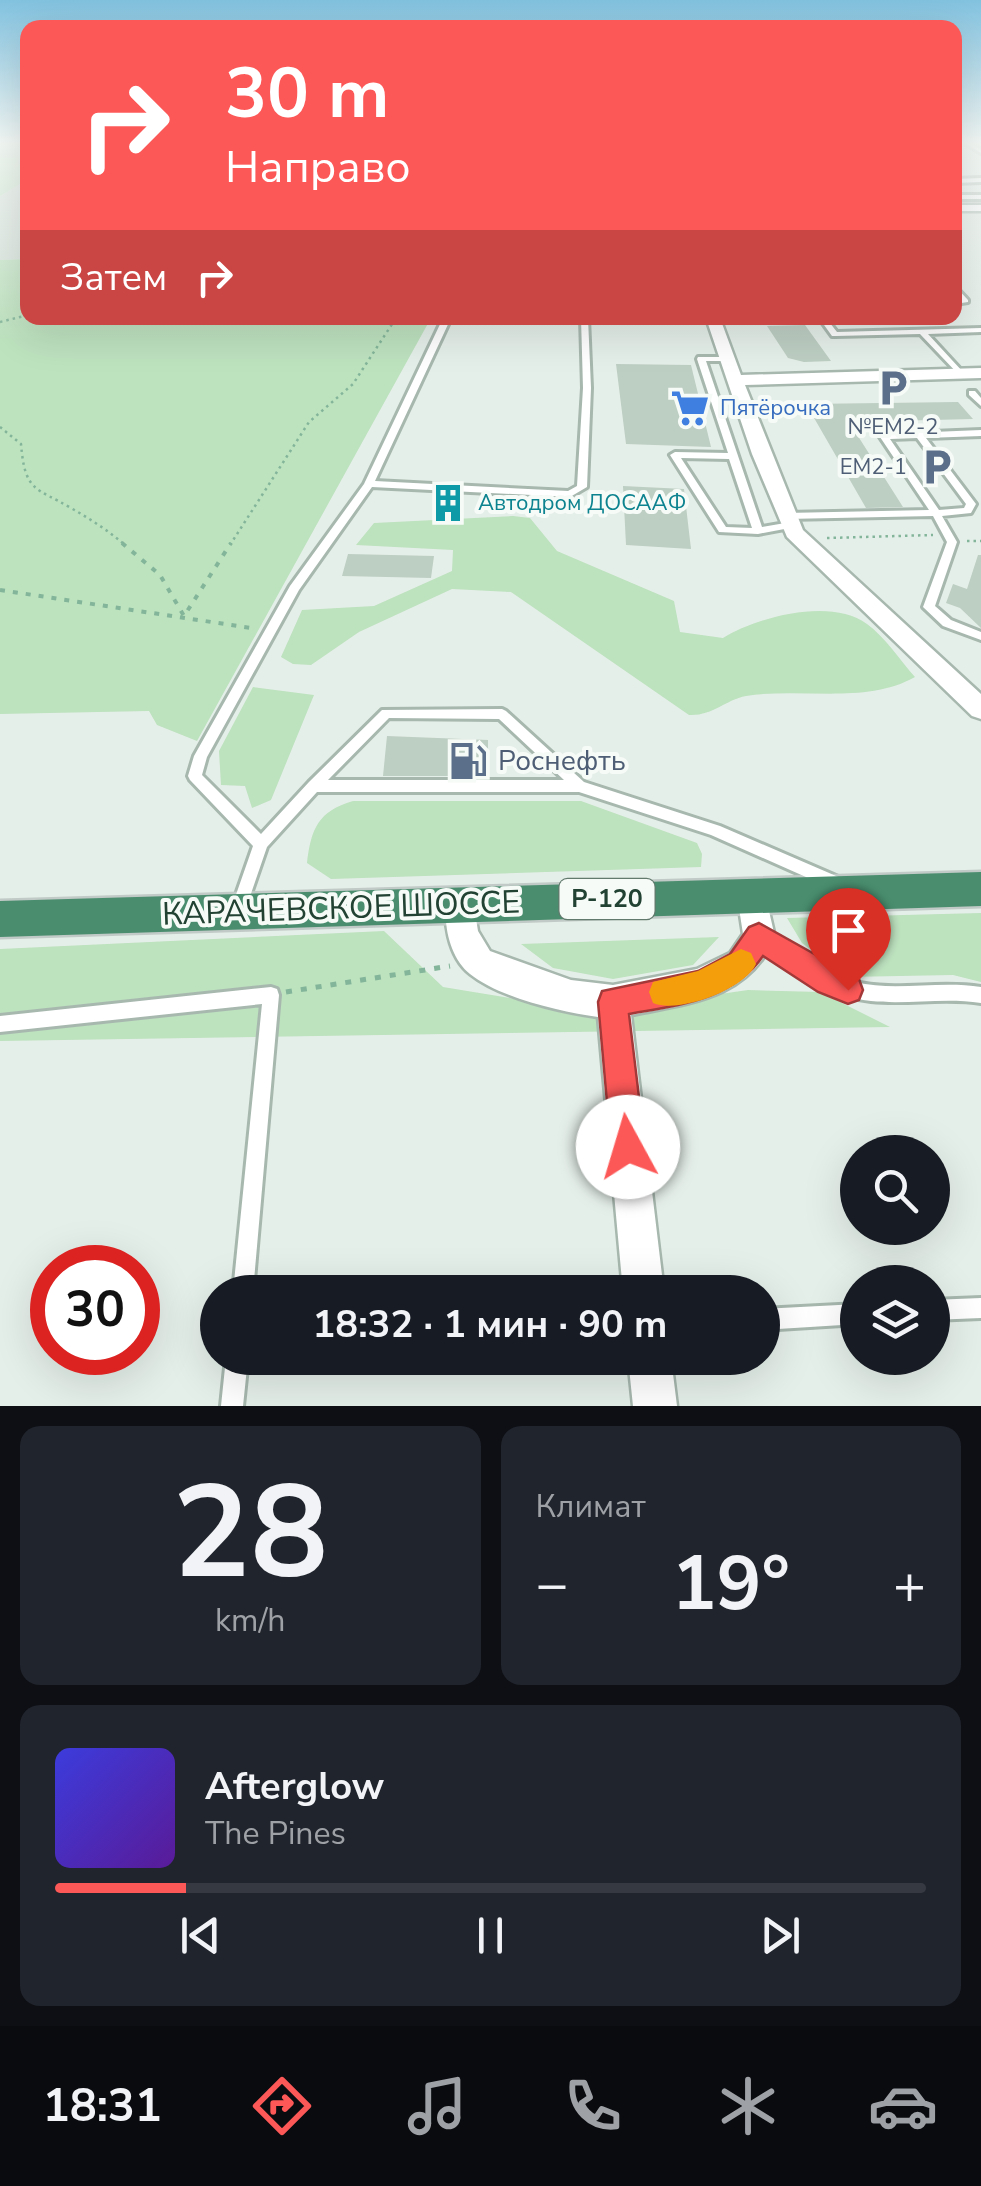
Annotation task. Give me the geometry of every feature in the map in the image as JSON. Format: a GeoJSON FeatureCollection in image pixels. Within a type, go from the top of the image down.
{"type":"FeatureCollection","features":[{"type":"Feature","properties":{"kind":"highway","name":"КАРАЧЕВСКОЕ ШОССЕ"},"geometry":{"type":"LineString","coordinates":[[0,918],[981,888]]}},
{"type":"Feature","properties":{"kind":"street"},"geometry":{"type":"LineString","coordinates":[[715,325],[788,521],[809,549],[976,699]]}},
{"type":"Feature","properties":{"kind":"street"},"geometry":{"type":"LineString","coordinates":[[734,380],[981,373]]}},
{"type":"Feature","properties":{"kind":"street"},"geometry":{"type":"LineString","coordinates":[[461,904],[463,934],[479,962],[520,981],[571,997],[613,1002],[702,986],[741,964],[759,937],[752,894]]}},
{"type":"Feature","properties":{"kind":"street"},"geometry":{"type":"LineString","coordinates":[[613,1002],[641,1275]]}},
{"type":"Feature","properties":{"kind":"street"},"geometry":{"type":"LineString","coordinates":[[651,1375],[654,1406]]}},
{"type":"Feature","properties":{"kind":"lane"},"geometry":{"type":"LineString","coordinates":[[261,844],[195,776],[201,756],[294,590],[369,484],[444,325]]}},
{"type":"Feature","properties":{"kind":"lane"},"geometry":{"type":"LineString","coordinates":[[369,484],[570,494],[582,487],[588,388],[585,325]]}},
{"type":"Feature","properties":{"kind":"lane"},"geometry":{"type":"LineString","coordinates":[[829,325],[836,334],[981,330]]}},
{"type":"Feature","properties":{"kind":"lane"},"geometry":{"type":"LineString","coordinates":[[922,332],[960,374]]}},
{"type":"Feature","properties":{"kind":"lane"},"geometry":{"type":"LineString","coordinates":[[727,359],[701,359],[758,531]]}},
{"type":"Feature","properties":{"kind":"lane"},"geometry":{"type":"LineString","coordinates":[[972,392],[981,403]]}},
{"type":"Feature","properties":{"kind":"lane"},"geometry":{"type":"LineString","coordinates":[[981,433],[890,435],[884,440],[952,538],[929,608],[947,624],[981,636]]}},
{"type":"Feature","properties":{"kind":"lane"},"geometry":{"type":"LineString","coordinates":[[761,452],[674,455],[723,530],[758,531],[788,521],[968,511],[971,504],[920,435]]}},
{"type":"Feature","properties":{"kind":"lane"},"geometry":{"type":"LineString","coordinates":[[238,911],[261,844],[386,713],[502,714],[579,786]]}},
{"type":"Feature","properties":{"kind":"lane"},"geometry":{"type":"LineString","coordinates":[[314,786],[579,786],[715,830],[859,892]]}},
{"type":"Feature","properties":{"kind":"lane"},"geometry":{"type":"LineString","coordinates":[[759,937],[848,990],[874,994],[956,990],[981,994]]}},
{"type":"Feature","properties":{"kind":"lane"},"geometry":{"type":"LineString","coordinates":[[0,1024],[271,995],[245,1275]]}},
{"type":"Feature","properties":{"kind":"lane"},"geometry":{"type":"LineString","coordinates":[[950,1309],[981,1308]]}},
{"type":"Feature","properties":{"kind":"lane"},"geometry":{"type":"LineString","coordinates":[[780,1319],[840,1315]]}},
{"type":"Feature","properties":{"kind":"lane"},"geometry":{"type":"LineString","coordinates":[[232,1406],[235,1375]]}},
{"type":"Feature","properties":{"kind":"path"},"geometry":{"type":"LineString","coordinates":[[184,616],[309,422],[353,384],[391,325]]}},
{"type":"Feature","properties":{"kind":"path"},"geometry":{"type":"LineString","coordinates":[[0,427],[22,444],[23,470],[39,494],[68,506],[117,538],[160,575],[184,616]]}},
{"type":"Feature","properties":{"kind":"path"},"geometry":{"type":"LineString","coordinates":[[822,538],[933,535],[981,541]]}},
{"type":"Feature","properties":{"kind":"path"},"geometry":{"type":"LineString","coordinates":[[0,590],[271,632]]}},
{"type":"Feature","properties":{"kind":"path"},"geometry":{"type":"LineString","coordinates":[[271,995],[479,962]]}},
{"type":"Feature","properties":{"kind":"shaded area"},"geometry":{"type":"Polygon","coordinates":[[[0,209],[20,209],[20,259],[0,260],[0,209]]]}},
{"type":"Feature","properties":{"kind":"green space"},"geometry":{"type":"Polygon","coordinates":[[[20,259],[20,325],[427,325],[197,741],[157,725],[149,711],[0,714],[0,260],[20,259]]]}},
{"type":"Feature","properties":{"kind":"green space"},"geometry":{"type":"Polygon","coordinates":[[[530,518],[557,551],[674,601],[680,632],[723,638],[774,617],[834,612],[852,616],[874,629],[915,677],[875,691],[746,696],[705,713],[689,715],[511,592],[452,589],[359,632],[311,665],[293,664],[281,657],[302,610],[374,606],[452,571],[453,550],[356,545],[374,523],[530,518]]]}},
{"type":"Feature","properties":{"kind":"green space"},"geometry":{"type":"Polygon","coordinates":[[[253,687],[314,695],[271,800],[252,808],[245,786],[221,785],[219,751],[253,687]]]}},
{"type":"Feature","properties":{"kind":"green space"},"geometry":{"type":"Polygon","coordinates":[[[353,801],[581,801],[697,843],[702,854],[701,867],[331,879],[307,863],[311,840],[324,816],[353,801]]]}},
{"type":"Feature","properties":{"kind":"green space"},"geometry":{"type":"Polygon","coordinates":[[[981,913],[981,982],[953,975],[847,977],[802,943],[787,918],[981,913]]]}},
{"type":"Feature","properties":{"kind":"green space"},"geometry":{"type":"Polygon","coordinates":[[[384,931],[443,987],[595,1012],[748,990],[820,992],[890,1027],[0,1041],[0,949],[384,931]]]}},
{"type":"Feature","properties":{"kind":"green space"},"geometry":{"type":"Polygon","coordinates":[[[719,937],[693,965],[613,979],[553,968],[521,944],[719,937]]]}},
{"type":"Feature","properties":{"kind":"building"},"geometry":{"type":"Polygon","coordinates":[[[805,325],[831,361],[788,358],[767,326],[805,325]]]}},
{"type":"Feature","properties":{"kind":"building"},"geometry":{"type":"Polygon","coordinates":[[[616,364],[691,365],[711,447],[626,444],[616,364]]]}},
{"type":"Feature","properties":{"kind":"building"},"geometry":{"type":"Polygon","coordinates":[[[958,402],[973,419],[849,422],[903,507],[866,508],[806,404],[958,402]]]}},
{"type":"Feature","properties":{"kind":"building"},"geometry":{"type":"Polygon","coordinates":[[[623,486],[684,489],[691,549],[626,545],[623,486]]]}},
{"type":"Feature","properties":{"kind":"building"},"geometry":{"type":"Polygon","coordinates":[[[348,554],[434,556],[431,578],[342,576],[348,554]]]}},
{"type":"Feature","properties":{"kind":"building"},"geometry":{"type":"Polygon","coordinates":[[[978,555],[981,628],[960,608],[946,603],[953,584],[967,589],[978,555]]]}},
{"type":"Feature","properties":{"kind":"building"},"geometry":{"type":"Polygon","coordinates":[[[387,736],[488,740],[488,776],[383,776],[387,736]]]}},
{"type":"Feature","properties":{"kind":"slow traffic"},"geometry":{"type":"LineString","coordinates":[[664,992],[702,986],[741,964]]}},
{"type":"Feature","properties":{"kind":"place","name":"№ЕМ2-2"},"geometry":{"type":"Point","coordinates":[893,388]}},
{"type":"Feature","properties":{"kind":"place","name":"Пятёрочка"},"geometry":{"type":"Point","coordinates":[690,408]}},
{"type":"Feature","properties":{"kind":"place","name":"ЕМ2-1"},"geometry":{"type":"Point","coordinates":[937,467]}},
{"type":"Feature","properties":{"kind":"place","name":"Автодром ДОСААФ"},"geometry":{"type":"Point","coordinates":[448,503]}},
{"type":"Feature","properties":{"kind":"place","name":"Роснефть"},"geometry":{"type":"Point","coordinates":[468,761]}},
{"type":"Feature","properties":{"kind":"route"},"geometry":{"type":"LineString","coordinates":[[628,1147],[613,1002],[702,986],[741,964],[759,937],[848,990]]}}]}
